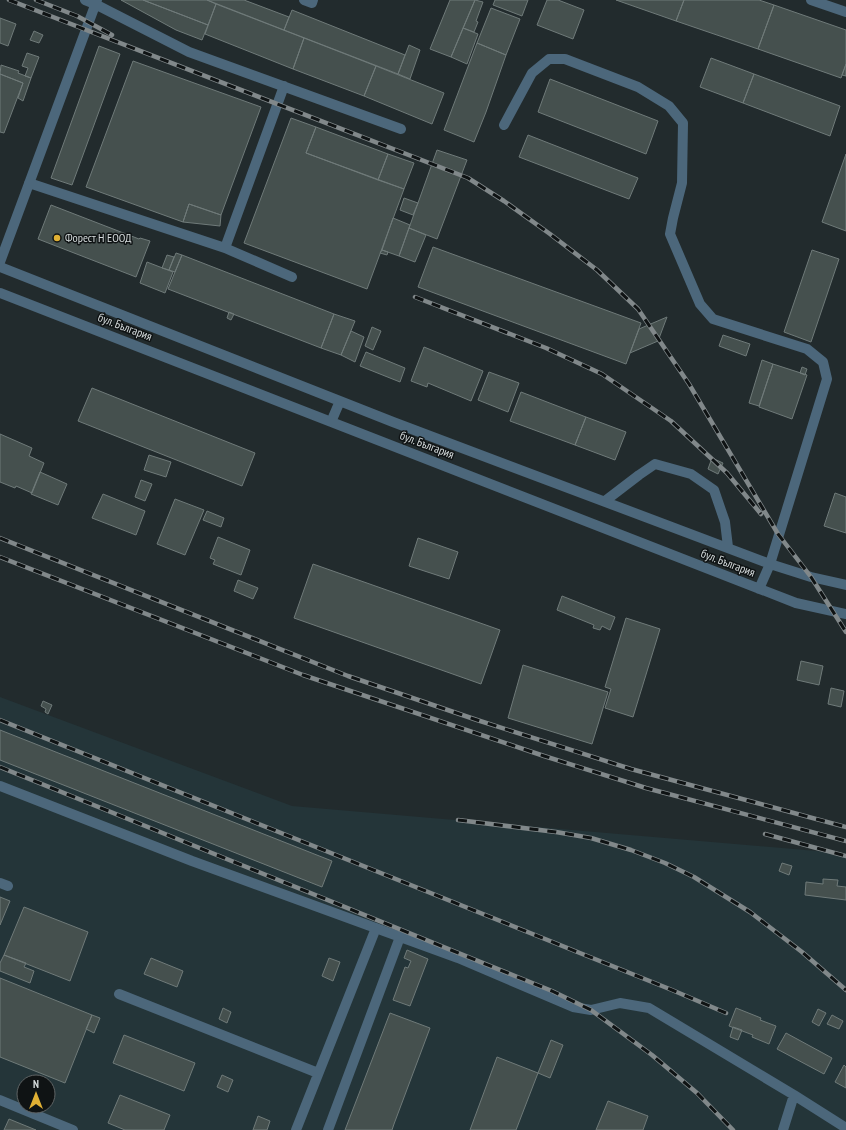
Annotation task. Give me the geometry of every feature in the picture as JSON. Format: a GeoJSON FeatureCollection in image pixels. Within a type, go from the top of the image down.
{"type":"FeatureCollection","features":[{"type":"Feature","properties":{"kind":"street"},"geometry":{"type":"LineString","coordinates":[[85,0],[96,2],[189,52],[401,129]]}},
{"type":"Feature","properties":{"kind":"street"},"geometry":{"type":"LineString","coordinates":[[304,0],[312,3],[313,0]]}},
{"type":"Feature","properties":{"kind":"street"},"geometry":{"type":"LineString","coordinates":[[811,0],[846,12]]}},
{"type":"Feature","properties":{"kind":"street"},"geometry":{"type":"LineString","coordinates":[[0,262],[96,2]]}},
{"type":"Feature","properties":{"kind":"street"},"geometry":{"type":"LineString","coordinates":[[504,125],[532,73],[549,59],[565,59],[638,88],[669,106],[683,123],[682,183],[670,234],[700,304],[713,320],[807,349],[822,362],[827,379],[770,564],[759,589]]}},
{"type":"Feature","properties":{"kind":"street"},"geometry":{"type":"LineString","coordinates":[[225,248],[284,86]]}},
{"type":"Feature","properties":{"kind":"street"},"geometry":{"type":"LineString","coordinates":[[29,182],[225,248],[292,277]]}},
{"type":"Feature","properties":{"kind":"street","name":"бул. България"},"geometry":{"type":"LineString","coordinates":[[0,267],[340,401],[770,564],[811,577],[846,585]]}},
{"type":"Feature","properties":{"kind":"street","name":"бул. България"},"geometry":{"type":"LineString","coordinates":[[0,293],[759,589],[796,603],[846,614]]}},
{"type":"Feature","properties":{"kind":"street"},"geometry":{"type":"LineString","coordinates":[[331,422],[340,401]]}},
{"type":"Feature","properties":{"kind":"street"},"geometry":{"type":"LineString","coordinates":[[604,501],[655,464],[691,474],[714,490],[725,522],[728,547]]}},
{"type":"Feature","properties":{"kind":"street"},"geometry":{"type":"LineString","coordinates":[[0,786],[192,860],[458,958],[573,1007],[591,1010],[620,1003],[649,1008],[846,1128]]}},
{"type":"Feature","properties":{"kind":"street"},"geometry":{"type":"LineString","coordinates":[[296,1130],[376,928]]}},
{"type":"Feature","properties":{"kind":"street"},"geometry":{"type":"LineString","coordinates":[[328,1130],[400,937]]}},
{"type":"Feature","properties":{"kind":"street"},"geometry":{"type":"LineString","coordinates":[[119,994],[318,1073]]}},
{"type":"Feature","properties":{"kind":"street"},"geometry":{"type":"LineString","coordinates":[[783,1130],[794,1095]]}},
{"type":"Feature","properties":{"kind":"street"},"geometry":{"type":"LineString","coordinates":[[0,1100],[73,1130]]}},
{"type":"Feature","properties":{"kind":"shaded area"},"geometry":{"type":"Polygon","coordinates":[[[0,697],[292,806],[828,852],[846,858],[846,1130],[0,1130],[0,697]]]}},
{"type":"Feature","properties":{"kind":"building"},"geometry":{"type":"Polygon","coordinates":[[[121,0],[143,0],[208,25],[202,40],[176,30],[121,0]]]}},
{"type":"Feature","properties":{"kind":"building"},"geometry":{"type":"Polygon","coordinates":[[[143,0],[207,0],[216,4],[208,25],[143,0]]]}},
{"type":"Feature","properties":{"kind":"building"},"geometry":{"type":"Polygon","coordinates":[[[207,0],[244,0],[289,17],[284,30],[207,0]]]}},
{"type":"Feature","properties":{"kind":"building"},"geometry":{"type":"Polygon","coordinates":[[[450,0],[475,0],[451,57],[430,49],[450,0]]]}},
{"type":"Feature","properties":{"kind":"building"},"geometry":{"type":"Polygon","coordinates":[[[475,0],[483,2],[476,21],[478,22],[474,32],[463,28],[475,0]]]}},
{"type":"Feature","properties":{"kind":"building"},"geometry":{"type":"Polygon","coordinates":[[[495,0],[528,0],[522,16],[493,5],[495,0]]]}},
{"type":"Feature","properties":{"kind":"building"},"geometry":{"type":"Polygon","coordinates":[[[547,0],[558,0],[584,10],[573,39],[537,25],[547,0]]]}},
{"type":"Feature","properties":{"kind":"building"},"geometry":{"type":"Polygon","coordinates":[[[616,0],[684,0],[676,21],[616,0]]]}},
{"type":"Feature","properties":{"kind":"building"},"geometry":{"type":"Polygon","coordinates":[[[684,0],[759,0],[774,5],[758,49],[676,21],[684,0]]]}},
{"type":"Feature","properties":{"kind":"building"},"geometry":{"type":"Polygon","coordinates":[[[216,4],[304,38],[293,69],[205,34],[216,4]]]}},
{"type":"Feature","properties":{"kind":"building"},"geometry":{"type":"Polygon","coordinates":[[[774,5],[846,30],[846,64],[841,78],[758,49],[774,5]]]}},
{"type":"Feature","properties":{"kind":"building"},"geometry":{"type":"Polygon","coordinates":[[[491,8],[520,19],[506,55],[477,43],[491,8]]]}},
{"type":"Feature","properties":{"kind":"building"},"geometry":{"type":"Polygon","coordinates":[[[292,10],[405,55],[398,74],[284,30],[292,10]]]}},
{"type":"Feature","properties":{"kind":"building"},"geometry":{"type":"Polygon","coordinates":[[[0,18],[16,24],[8,46],[0,43],[0,18]]]}},
{"type":"Feature","properties":{"kind":"building"},"geometry":{"type":"Polygon","coordinates":[[[463,28],[478,34],[467,64],[451,57],[463,28]]]}},
{"type":"Feature","properties":{"kind":"building"},"geometry":{"type":"Polygon","coordinates":[[[34,31],[43,35],[39,43],[30,40],[34,31]]]}},
{"type":"Feature","properties":{"kind":"building"},"geometry":{"type":"Polygon","coordinates":[[[304,38],[376,66],[364,96],[293,69],[304,38]]]}},
{"type":"Feature","properties":{"kind":"building"},"geometry":{"type":"Polygon","coordinates":[[[477,43],[506,55],[474,142],[444,130],[477,43]]]}},
{"type":"Feature","properties":{"kind":"building"},"geometry":{"type":"Polygon","coordinates":[[[409,45],[420,50],[410,79],[398,74],[409,45]]]}},
{"type":"Feature","properties":{"kind":"building"},"geometry":{"type":"Polygon","coordinates":[[[99,46],[120,54],[72,185],[51,178],[99,46]]]}},
{"type":"Feature","properties":{"kind":"building"},"geometry":{"type":"Polygon","coordinates":[[[27,53],[39,57],[31,78],[25,76],[28,68],[22,66],[27,53]]]}},
{"type":"Feature","properties":{"kind":"building"},"geometry":{"type":"Polygon","coordinates":[[[711,58],[754,74],[743,103],[700,87],[711,58]]]}},
{"type":"Feature","properties":{"kind":"building"},"geometry":{"type":"Polygon","coordinates":[[[133,61],[261,107],[221,215],[189,204],[183,222],[86,187],[133,61]]]}},
{"type":"Feature","properties":{"kind":"building"},"geometry":{"type":"Polygon","coordinates":[[[846,64],[846,76],[842,75],[846,64]]]}},
{"type":"Feature","properties":{"kind":"building"},"geometry":{"type":"Polygon","coordinates":[[[1,65],[19,71],[18,73],[31,78],[23,101],[18,98],[23,83],[0,74],[1,65]]]}},
{"type":"Feature","properties":{"kind":"building"},"geometry":{"type":"Polygon","coordinates":[[[376,66],[444,93],[432,124],[364,96],[376,66]]]}},
{"type":"Feature","properties":{"kind":"building"},"geometry":{"type":"Polygon","coordinates":[[[0,74],[23,83],[4,133],[0,132],[0,74]]]}},
{"type":"Feature","properties":{"kind":"building"},"geometry":{"type":"Polygon","coordinates":[[[754,74],[840,106],[830,136],[743,103],[754,74]]]}},
{"type":"Feature","properties":{"kind":"building"},"geometry":{"type":"Polygon","coordinates":[[[550,79],[658,121],[646,154],[538,112],[550,79]]]}},
{"type":"Feature","properties":{"kind":"building"},"geometry":{"type":"Polygon","coordinates":[[[291,118],[316,127],[306,153],[404,189],[367,289],[244,243],[291,118]]]}},
{"type":"Feature","properties":{"kind":"building"},"geometry":{"type":"Polygon","coordinates":[[[316,127],[388,154],[378,180],[306,153],[316,127]]]}},
{"type":"Feature","properties":{"kind":"building"},"geometry":{"type":"Polygon","coordinates":[[[528,135],[638,178],[629,199],[519,157],[528,135]]]}},
{"type":"Feature","properties":{"kind":"building"},"geometry":{"type":"Polygon","coordinates":[[[437,150],[467,160],[437,239],[409,228],[437,150]]]}},
{"type":"Feature","properties":{"kind":"building"},"geometry":{"type":"Polygon","coordinates":[[[388,154],[414,163],[404,189],[378,180],[388,154]]]}},
{"type":"Feature","properties":{"kind":"building"},"geometry":{"type":"Polygon","coordinates":[[[846,154],[846,231],[822,222],[846,154]]]}},
{"type":"Feature","properties":{"kind":"building"},"geometry":{"type":"Polygon","coordinates":[[[404,198],[418,203],[413,215],[400,210],[404,198]]]}},
{"type":"Feature","properties":{"kind":"building"},"geometry":{"type":"Polygon","coordinates":[[[189,204],[221,215],[220,226],[183,222],[189,204]]]}},
{"type":"Feature","properties":{"kind":"building"},"geometry":{"type":"Polygon","coordinates":[[[51,205],[139,239],[150,241],[136,277],[38,239],[51,205]]]}},
{"type":"Feature","properties":{"kind":"building"},"geometry":{"type":"Polygon","coordinates":[[[393,218],[410,225],[399,256],[382,250],[393,218]]]}},
{"type":"Feature","properties":{"kind":"building"},"geometry":{"type":"Polygon","coordinates":[[[409,228],[426,235],[415,262],[399,256],[409,228]]]}},
{"type":"Feature","properties":{"kind":"building"},"geometry":{"type":"Polygon","coordinates":[[[433,247],[641,323],[626,364],[418,287],[433,247]]]}},
{"type":"Feature","properties":{"kind":"building"},"geometry":{"type":"Polygon","coordinates":[[[382,250],[388,252],[387,255],[380,253],[382,250]]]}},
{"type":"Feature","properties":{"kind":"building"},"geometry":{"type":"Polygon","coordinates":[[[812,250],[839,259],[811,342],[784,332],[812,250]]]}},
{"type":"Feature","properties":{"kind":"building"},"geometry":{"type":"Polygon","coordinates":[[[176,253],[182,255],[175,272],[169,270],[176,253]]]}},
{"type":"Feature","properties":{"kind":"building"},"geometry":{"type":"Polygon","coordinates":[[[167,255],[174,257],[169,270],[162,268],[167,255]]]}},
{"type":"Feature","properties":{"kind":"building"},"geometry":{"type":"Polygon","coordinates":[[[182,255],[334,314],[321,348],[168,289],[182,255]]]}},
{"type":"Feature","properties":{"kind":"building"},"geometry":{"type":"Polygon","coordinates":[[[147,262],[173,272],[165,293],[140,283],[147,262]]]}},
{"type":"Feature","properties":{"kind":"building"},"geometry":{"type":"Polygon","coordinates":[[[229,312],[234,314],[231,320],[227,318],[229,312]]]}},
{"type":"Feature","properties":{"kind":"building"},"geometry":{"type":"Polygon","coordinates":[[[334,314],[355,321],[341,355],[321,348],[334,314]]]}},
{"type":"Feature","properties":{"kind":"building"},"geometry":{"type":"Polygon","coordinates":[[[667,317],[658,341],[630,353],[639,329],[667,317]]]}},
{"type":"Feature","properties":{"kind":"building"},"geometry":{"type":"Polygon","coordinates":[[[372,327],[381,331],[373,350],[365,346],[372,327]]]}},
{"type":"Feature","properties":{"kind":"building"},"geometry":{"type":"Polygon","coordinates":[[[351,331],[364,337],[355,362],[341,355],[351,331]]]}},
{"type":"Feature","properties":{"kind":"building"},"geometry":{"type":"Polygon","coordinates":[[[723,335],[750,344],[746,356],[719,346],[723,335]]]}},
{"type":"Feature","properties":{"kind":"building"},"geometry":{"type":"Polygon","coordinates":[[[424,347],[483,371],[471,401],[428,383],[427,387],[411,381],[424,347]]]}},
{"type":"Feature","properties":{"kind":"building"},"geometry":{"type":"Polygon","coordinates":[[[366,352],[405,368],[400,382],[360,366],[366,352]]]}},
{"type":"Feature","properties":{"kind":"building"},"geometry":{"type":"Polygon","coordinates":[[[762,360],[773,364],[759,406],[749,403],[762,360]]]}},
{"type":"Feature","properties":{"kind":"building"},"geometry":{"type":"Polygon","coordinates":[[[773,364],[807,375],[792,419],[759,407],[773,364]]]}},
{"type":"Feature","properties":{"kind":"building"},"geometry":{"type":"Polygon","coordinates":[[[802,367],[807,369],[805,375],[800,373],[802,367]]]}},
{"type":"Feature","properties":{"kind":"building"},"geometry":{"type":"Polygon","coordinates":[[[489,372],[519,383],[508,412],[478,400],[489,372]]]}},
{"type":"Feature","properties":{"kind":"building"},"geometry":{"type":"Polygon","coordinates":[[[92,388],[255,453],[242,486],[78,421],[92,388]]]}},
{"type":"Feature","properties":{"kind":"building"},"geometry":{"type":"Polygon","coordinates":[[[521,392],[586,417],[575,445],[510,421],[521,392]]]}},
{"type":"Feature","properties":{"kind":"building"},"geometry":{"type":"Polygon","coordinates":[[[586,417],[626,432],[615,460],[575,445],[586,417]]]}},
{"type":"Feature","properties":{"kind":"building"},"geometry":{"type":"Polygon","coordinates":[[[0,434],[32,448],[29,456],[44,463],[32,493],[16,486],[15,488],[0,482],[0,434]]]}},
{"type":"Feature","properties":{"kind":"building"},"geometry":{"type":"Polygon","coordinates":[[[149,455],[171,462],[166,477],[144,470],[149,455]]]}},
{"type":"Feature","properties":{"kind":"building"},"geometry":{"type":"Polygon","coordinates":[[[712,458],[723,463],[718,474],[708,469],[712,458]]]}},
{"type":"Feature","properties":{"kind":"building"},"geometry":{"type":"Polygon","coordinates":[[[40,472],[67,484],[58,505],[31,494],[40,472]]]}},
{"type":"Feature","properties":{"kind":"building"},"geometry":{"type":"Polygon","coordinates":[[[141,480],[152,484],[145,501],[135,497],[141,480]]]}},
{"type":"Feature","properties":{"kind":"building"},"geometry":{"type":"Polygon","coordinates":[[[835,493],[846,497],[846,533],[824,526],[835,493]]]}},
{"type":"Feature","properties":{"kind":"building"},"geometry":{"type":"Polygon","coordinates":[[[103,494],[145,511],[136,535],[92,518],[103,494]]]}},
{"type":"Feature","properties":{"kind":"building"},"geometry":{"type":"Polygon","coordinates":[[[175,499],[204,510],[185,555],[157,544],[175,499]]]}},
{"type":"Feature","properties":{"kind":"building"},"geometry":{"type":"Polygon","coordinates":[[[207,511],[224,518],[221,527],[203,520],[207,511]]]}},
{"type":"Feature","properties":{"kind":"building"},"geometry":{"type":"Polygon","coordinates":[[[218,537],[250,550],[241,575],[213,564],[215,560],[210,558],[218,537]]]}},
{"type":"Feature","properties":{"kind":"building"},"geometry":{"type":"Polygon","coordinates":[[[418,538],[458,552],[449,579],[409,566],[418,538]]]}},
{"type":"Feature","properties":{"kind":"building"},"geometry":{"type":"Polygon","coordinates":[[[313,564],[500,630],[481,684],[294,618],[313,564]]]}},
{"type":"Feature","properties":{"kind":"building"},"geometry":{"type":"Polygon","coordinates":[[[238,580],[258,588],[253,599],[234,591],[238,580]]]}},
{"type":"Feature","properties":{"kind":"building"},"geometry":{"type":"Polygon","coordinates":[[[562,596],[615,617],[610,630],[602,626],[600,630],[593,628],[594,625],[557,610],[562,596]]]}},
{"type":"Feature","properties":{"kind":"building"},"geometry":{"type":"Polygon","coordinates":[[[626,618],[660,629],[633,717],[605,708],[611,689],[605,687],[626,618]]]}},
{"type":"Feature","properties":{"kind":"building"},"geometry":{"type":"Polygon","coordinates":[[[801,661],[823,666],[819,685],[797,680],[801,661]]]}},
{"type":"Feature","properties":{"kind":"building"},"geometry":{"type":"Polygon","coordinates":[[[523,665],[608,692],[592,744],[508,718],[523,665]]]}},
{"type":"Feature","properties":{"kind":"building"},"geometry":{"type":"Polygon","coordinates":[[[831,688],[844,691],[841,707],[828,704],[831,688]]]}},
{"type":"Feature","properties":{"kind":"building"},"geometry":{"type":"Polygon","coordinates":[[[43,701],[52,705],[48,714],[45,712],[46,709],[41,706],[43,701]]]}},
{"type":"Feature","properties":{"kind":"building"},"geometry":{"type":"Polygon","coordinates":[[[0,730],[332,861],[322,887],[0,760],[0,730]]]}},
{"type":"Feature","properties":{"kind":"building"},"geometry":{"type":"Polygon","coordinates":[[[782,863],[792,866],[789,875],[779,871],[782,863]]]}},
{"type":"Feature","properties":{"kind":"building"},"geometry":{"type":"Polygon","coordinates":[[[823,879],[838,880],[837,886],[846,887],[846,900],[805,895],[806,882],[823,884],[823,879]]]}},
{"type":"Feature","properties":{"kind":"building"},"geometry":{"type":"Polygon","coordinates":[[[0,897],[10,901],[0,925],[0,897]]]}},
{"type":"Feature","properties":{"kind":"building"},"geometry":{"type":"Polygon","coordinates":[[[24,907],[88,932],[70,981],[4,955],[24,907]]]}},
{"type":"Feature","properties":{"kind":"building"},"geometry":{"type":"Polygon","coordinates":[[[407,950],[428,959],[410,1006],[393,1000],[405,967],[408,968],[411,961],[404,958],[407,950]]]}},
{"type":"Feature","properties":{"kind":"building"},"geometry":{"type":"Polygon","coordinates":[[[4,955],[26,963],[24,967],[34,971],[30,983],[0,971],[0,963],[4,955]]]}},
{"type":"Feature","properties":{"kind":"building"},"geometry":{"type":"Polygon","coordinates":[[[151,958],[183,971],[177,987],[144,974],[151,958]]]}},
{"type":"Feature","properties":{"kind":"building"},"geometry":{"type":"Polygon","coordinates":[[[329,958],[340,962],[333,981],[322,976],[329,958]]]}},
{"type":"Feature","properties":{"kind":"building"},"geometry":{"type":"Polygon","coordinates":[[[0,978],[92,1015],[65,1083],[56,1079],[56,1074],[42,1074],[0,1057],[0,978]]]}},
{"type":"Feature","properties":{"kind":"building"},"geometry":{"type":"Polygon","coordinates":[[[223,1008],[231,1012],[227,1023],[219,1019],[223,1008]]]}},
{"type":"Feature","properties":{"kind":"building"},"geometry":{"type":"Polygon","coordinates":[[[736,1008],[776,1026],[769,1044],[752,1037],[753,1035],[729,1026],[736,1008]]]}},
{"type":"Feature","properties":{"kind":"building"},"geometry":{"type":"Polygon","coordinates":[[[818,1009],[826,1013],[819,1026],[812,1022],[818,1009]]]}},
{"type":"Feature","properties":{"kind":"building"},"geometry":{"type":"Polygon","coordinates":[[[390,1013],[430,1028],[392,1130],[345,1130],[390,1013]]]}},
{"type":"Feature","properties":{"kind":"building"},"geometry":{"type":"Polygon","coordinates":[[[92,1015],[100,1018],[94,1033],[86,1029],[92,1015]]]}},
{"type":"Feature","properties":{"kind":"building"},"geometry":{"type":"Polygon","coordinates":[[[832,1015],[843,1021],[839,1029],[827,1024],[832,1015]]]}},
{"type":"Feature","properties":{"kind":"building"},"geometry":{"type":"Polygon","coordinates":[[[733,1027],[742,1030],[738,1040],[730,1037],[733,1027]]]}},
{"type":"Feature","properties":{"kind":"building"},"geometry":{"type":"Polygon","coordinates":[[[786,1033],[832,1058],[824,1074],[777,1049],[786,1033]]]}},
{"type":"Feature","properties":{"kind":"building"},"geometry":{"type":"Polygon","coordinates":[[[124,1035],[195,1063],[184,1091],[113,1063],[124,1035]]]}},
{"type":"Feature","properties":{"kind":"building"},"geometry":{"type":"Polygon","coordinates":[[[551,1040],[563,1045],[550,1078],[538,1073],[551,1040]]]}},
{"type":"Feature","properties":{"kind":"building"},"geometry":{"type":"Polygon","coordinates":[[[497,1057],[538,1073],[516,1130],[470,1130],[497,1057]]]}},
{"type":"Feature","properties":{"kind":"building"},"geometry":{"type":"Polygon","coordinates":[[[844,1065],[846,1067],[846,1088],[835,1082],[844,1065]]]}},
{"type":"Feature","properties":{"kind":"building"},"geometry":{"type":"Polygon","coordinates":[[[222,1075],[233,1080],[228,1092],[217,1087],[222,1075]]]}},
{"type":"Feature","properties":{"kind":"building"},"geometry":{"type":"Polygon","coordinates":[[[120,1095],[170,1115],[164,1130],[125,1130],[108,1123],[120,1095]]]}},
{"type":"Feature","properties":{"kind":"building"},"geometry":{"type":"Polygon","coordinates":[[[608,1101],[648,1116],[643,1130],[596,1130],[608,1101]]]}},
{"type":"Feature","properties":{"kind":"building"},"geometry":{"type":"Polygon","coordinates":[[[258,1116],[270,1121],[267,1130],[253,1130],[258,1116]]]}},
{"type":"Feature","properties":{"kind":"building"},"geometry":{"type":"Polygon","coordinates":[[[9,1119],[36,1130],[4,1130],[9,1119]]]}},
{"type":"Feature","properties":{"kind":"railway"},"geometry":{"type":"LineString","coordinates":[[9,0],[468,178],[504,201],[550,234],[597,270],[638,309],[689,384],[778,534],[811,577],[846,632]]}},
{"type":"Feature","properties":{"kind":"railway"},"geometry":{"type":"LineString","coordinates":[[36,0],[77,16],[112,35]]}},
{"type":"Feature","properties":{"kind":"railway"},"geometry":{"type":"LineString","coordinates":[[415,297],[546,348],[602,374],[671,421],[727,473],[761,514]]}},
{"type":"Feature","properties":{"kind":"railway"},"geometry":{"type":"LineString","coordinates":[[0,538],[348,676],[477,720],[631,769],[846,827]]}},
{"type":"Feature","properties":{"kind":"railway"},"geometry":{"type":"LineString","coordinates":[[0,557],[303,675],[544,756],[646,788],[846,841]]}},
{"type":"Feature","properties":{"kind":"railway"},"geometry":{"type":"LineString","coordinates":[[0,720],[726,1013]]}},
{"type":"Feature","properties":{"kind":"railway"},"geometry":{"type":"LineString","coordinates":[[0,767],[552,991],[591,1010],[652,1055],[697,1093],[733,1130]]}},
{"type":"Feature","properties":{"kind":"railway"},"geometry":{"type":"LineString","coordinates":[[458,820],[556,832],[591,838],[631,850],[665,863],[694,877],[750,912],[802,952],[846,990]]}},
{"type":"Feature","properties":{"kind":"railway"},"geometry":{"type":"LineString","coordinates":[[765,834],[846,856]]}},
{"type":"Feature","properties":{"kind":"place","name":"Форест Н ЕООД"},"geometry":{"type":"Point","coordinates":[57,238]}}]}
